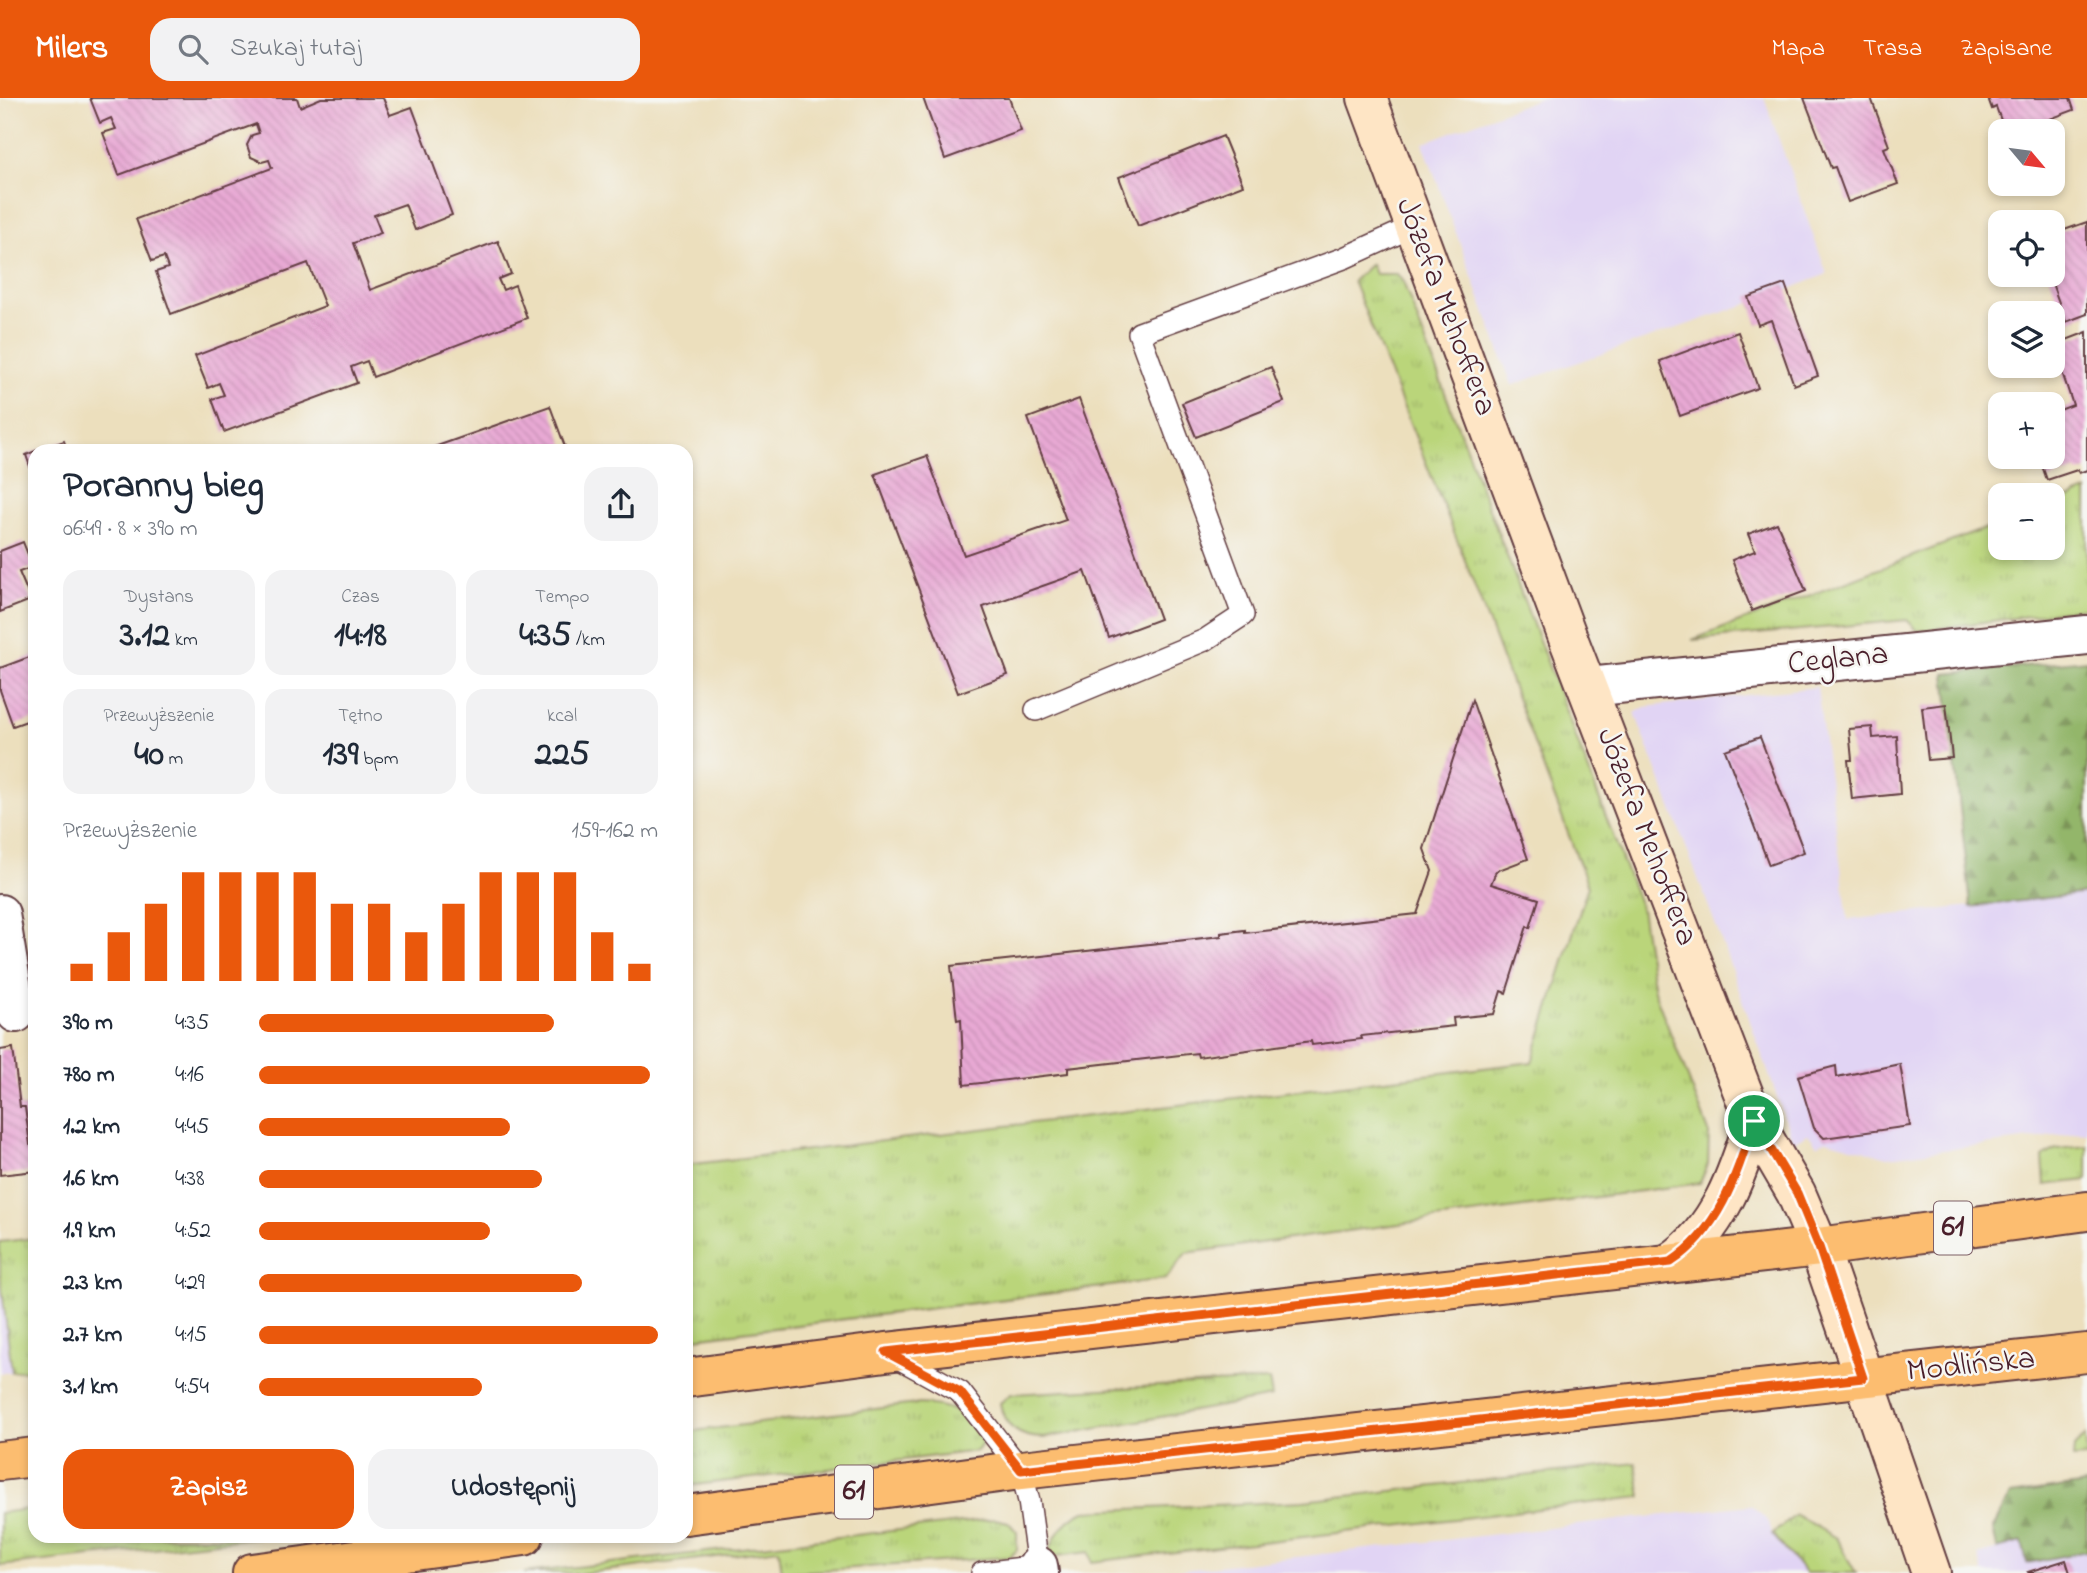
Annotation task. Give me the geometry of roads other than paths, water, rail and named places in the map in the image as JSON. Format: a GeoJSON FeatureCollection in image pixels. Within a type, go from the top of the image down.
{"type":"FeatureCollection","features":[{"type":"Feature","properties":{"kind":"main road","name":"61"},"geometry":{"type":"LineString","coordinates":[[693,1377],[886,1352],[1819,1247],[2087,1210]]}},
{"type":"Feature","properties":{"kind":"main road","name":"Modlińska"},"geometry":{"type":"LineString","coordinates":[[693,1514],[1021,1470],[2087,1353]]}},
{"type":"Feature","properties":{"kind":"main road"},"geometry":{"type":"LineString","coordinates":[[0,1461],[28,1458]]}},
{"type":"Feature","properties":{"kind":"main road"},"geometry":{"type":"LineString","coordinates":[[252,1573],[473,1543]]}},
{"type":"Feature","properties":{"kind":"street","name":"Józefa Mehoffera"},"geometry":{"type":"LineString","coordinates":[[1367,98],[1754,1121],[1797,1193],[1819,1247],[1931,1573]]}},
{"type":"Feature","properties":{"kind":"street","name":"Ceglana"},"geometry":{"type":"LineString","coordinates":[[1589,687],[2087,635]]}},
{"type":"Feature","properties":{"kind":"street"},"geometry":{"type":"LineString","coordinates":[[0,914],[17,1013]]}},
{"type":"Feature","properties":{"kind":"street"},"geometry":{"type":"LineString","coordinates":[[1671,1262],[1696,1241],[1726,1199],[1754,1121]]}},
{"type":"Feature","properties":{"kind":"lane"},"geometry":{"type":"LineString","coordinates":[[1036,710],[1205,640],[1243,614],[1139,333],[1308,273],[1415,226]]}},
{"type":"Feature","properties":{"kind":"lane"},"geometry":{"type":"LineString","coordinates":[[886,1352],[960,1392],[1021,1470],[1030,1501],[1038,1570],[982,1573]]}}]}
